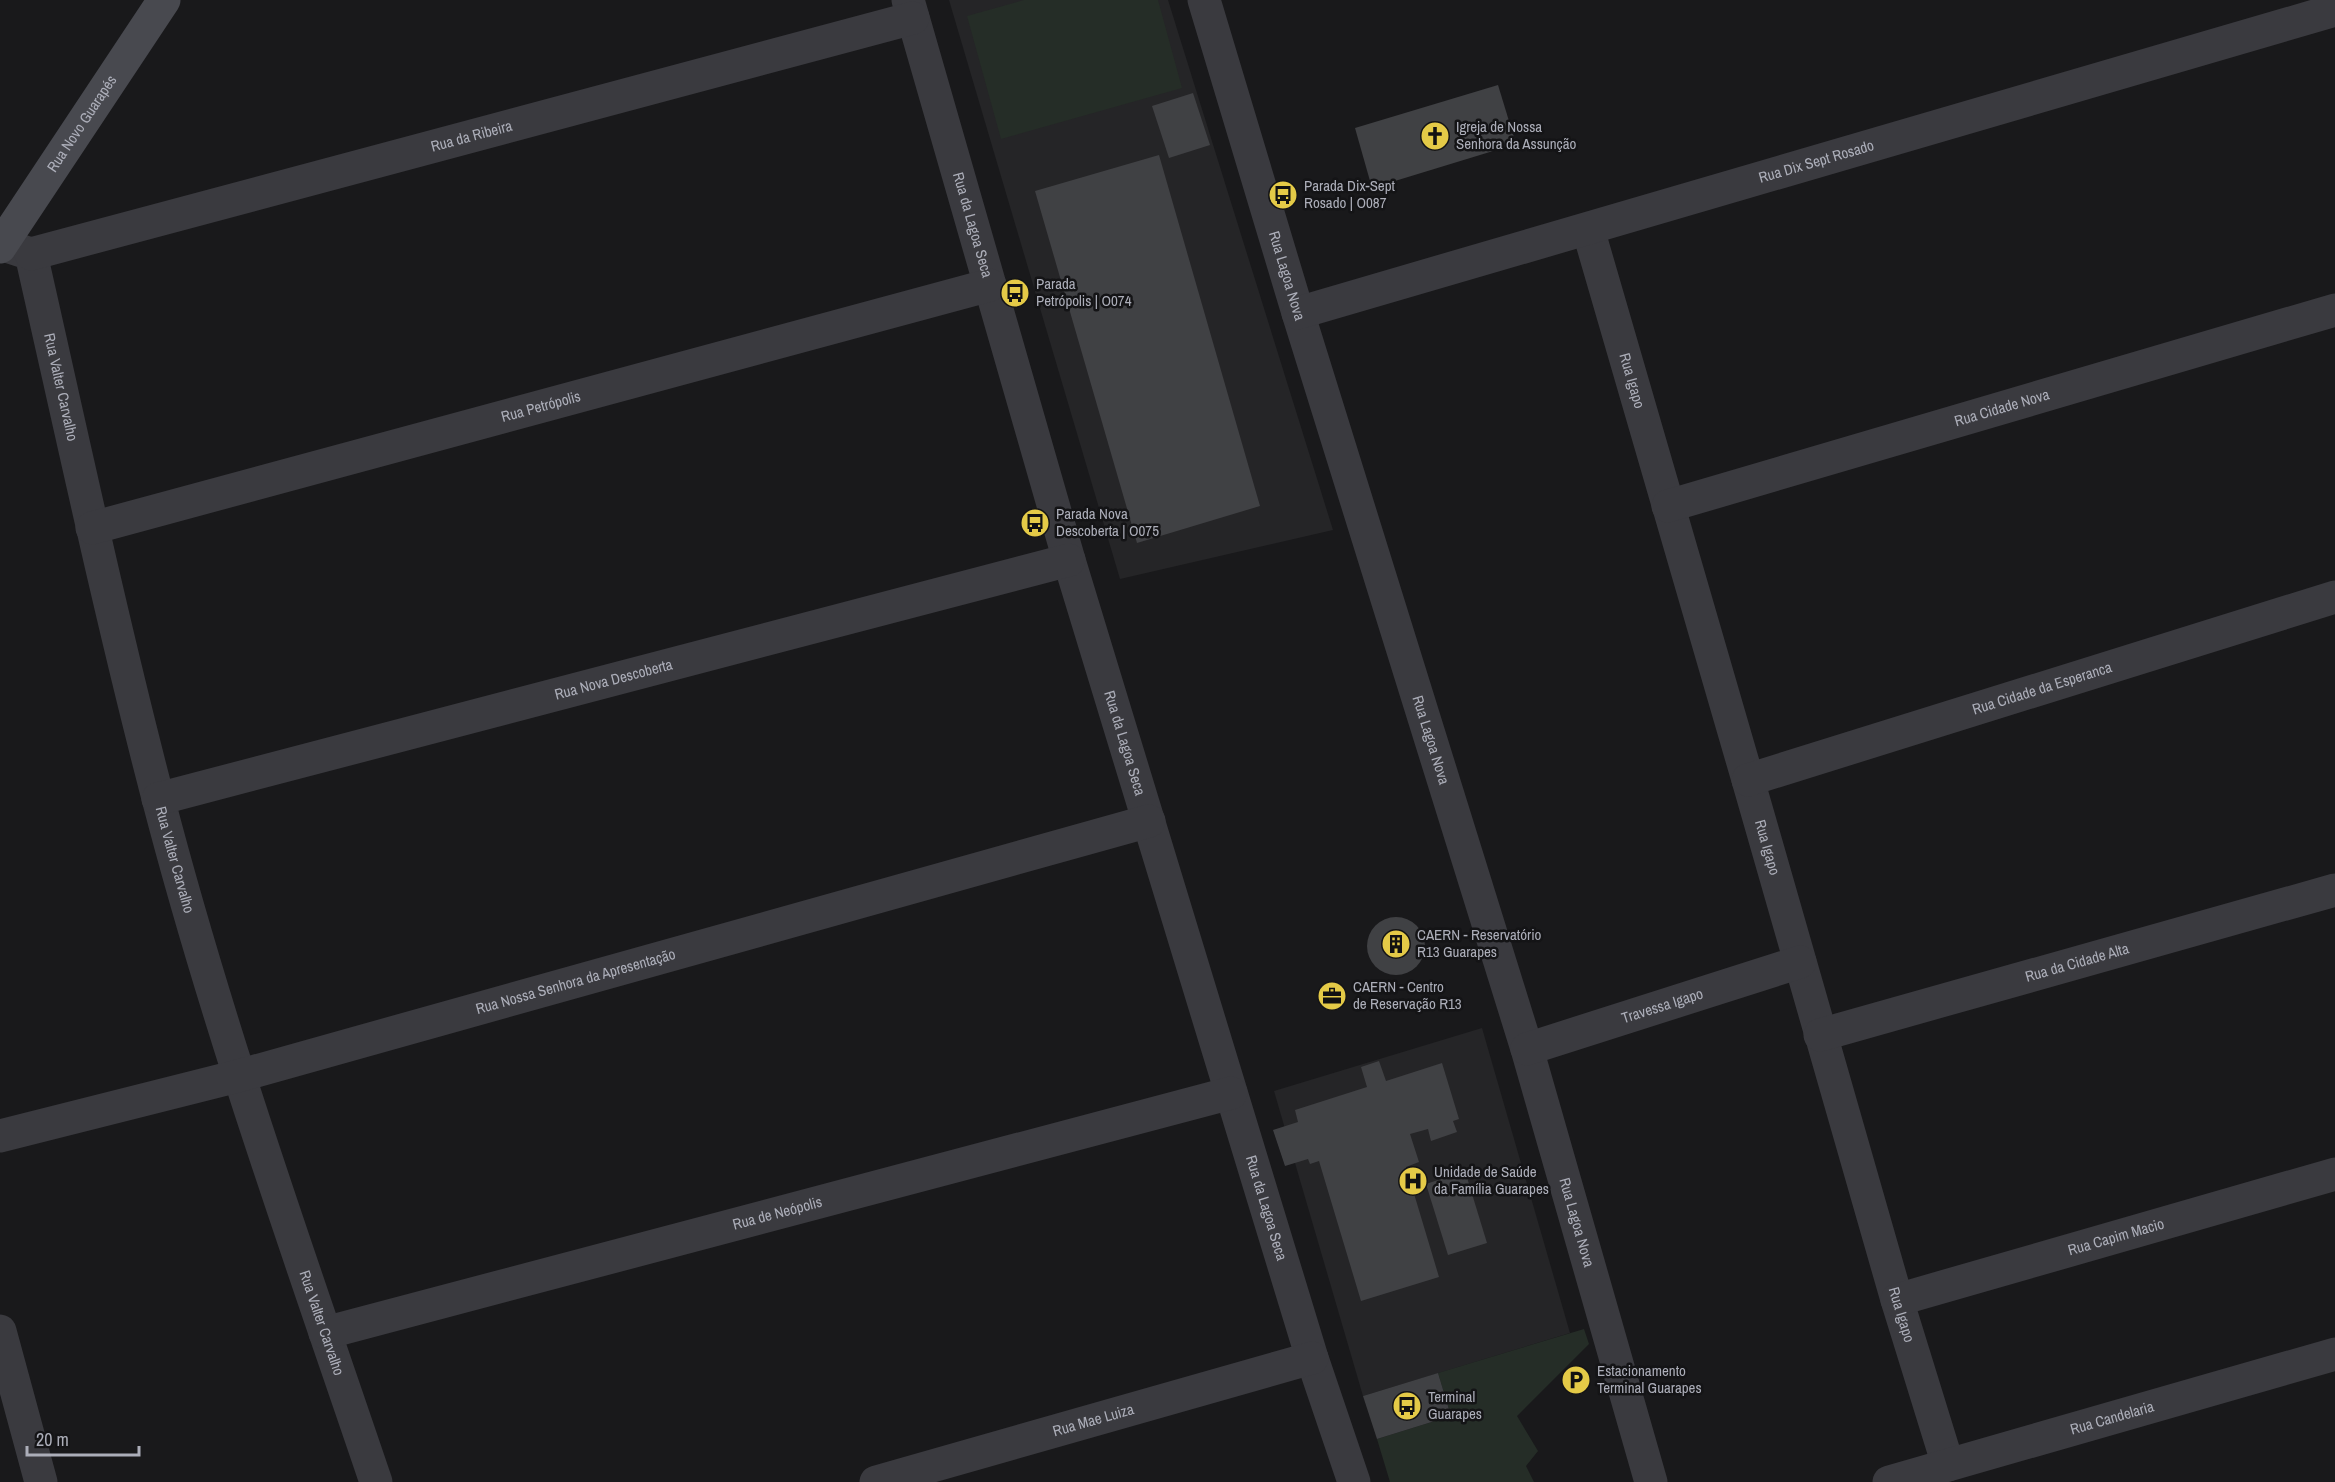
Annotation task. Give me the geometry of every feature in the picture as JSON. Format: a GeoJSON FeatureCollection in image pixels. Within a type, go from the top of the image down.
{"type":"FeatureCollection","features":[{"type":"Feature","properties":{"kind":"main road","name":"Rua Novo Guarapés"},"geometry":{"type":"LineString","coordinates":[[11,249],[164,0]]}},
{"type":"Feature","properties":{"kind":"street","name":"Rua Lagoa Nova"},"geometry":{"type":"LineString","coordinates":[[1204,0],[1298,313],[1527,1050],[1651,1482]]}},
{"type":"Feature","properties":{"kind":"street","name":"Rua da Ribeira"},"geometry":{"type":"LineString","coordinates":[[11,249],[910,9]]}},
{"type":"Feature","properties":{"kind":"street","name":"Rua da Lagoa Seca"},"geometry":{"type":"LineString","coordinates":[[910,9],[1069,560],[1312,1358],[1353,1482]]}},
{"type":"Feature","properties":{"kind":"street","name":"Rua Dix Sept Rosado"},"geometry":{"type":"LineString","coordinates":[[1298,313],[2335,10]]}},
{"type":"Feature","properties":{"kind":"street","name":"Rua Igapo"},"geometry":{"type":"LineString","coordinates":[[1588,229],[1749,780],[1897,1300],[1948,1465]]}},
{"type":"Feature","properties":{"kind":"street","name":"Rua Valter Carvalho"},"geometry":{"type":"LineString","coordinates":[[11,249],[93,528],[158,799],[238,1076],[376,1482]]}},
{"type":"Feature","properties":{"kind":"street","name":"Rua Petrópolis"},"geometry":{"type":"LineString","coordinates":[[93,528],[990,285]]}},
{"type":"Feature","properties":{"kind":"street","name":"Rua Cidade Nova"},"geometry":{"type":"LineString","coordinates":[[1668,506],[2335,310]]}},
{"type":"Feature","properties":{"kind":"street","name":"Rua Nova Descoberta"},"geometry":{"type":"LineString","coordinates":[[158,799],[1069,560]]}},
{"type":"Feature","properties":{"kind":"street","name":"Rua Cidade da Esperanca"},"geometry":{"type":"LineString","coordinates":[[1749,780],[2335,597]]}},
{"type":"Feature","properties":{"kind":"street","name":"Rua Nossa Senhora da Apresentação"},"geometry":{"type":"LineString","coordinates":[[0,1136],[238,1076],[1149,821]]}},
{"type":"Feature","properties":{"kind":"street","name":"Rua da Cidade Alta"},"geometry":{"type":"LineString","coordinates":[[1820,1035],[2335,890]]}},
{"type":"Feature","properties":{"kind":"street","name":"Travessa Igapo"},"geometry":{"type":"LineString","coordinates":[[1527,1050],[1800,962]]}},
{"type":"Feature","properties":{"kind":"street","name":"Rua de Neópolis"},"geometry":{"type":"LineString","coordinates":[[325,1333],[1231,1093]]}},
{"type":"Feature","properties":{"kind":"street","name":"Rua Capim Macio"},"geometry":{"type":"LineString","coordinates":[[1897,1300],[2335,1174]]}},
{"type":"Feature","properties":{"kind":"street"},"geometry":{"type":"LineString","coordinates":[[0,1331],[41,1482]]}},
{"type":"Feature","properties":{"kind":"street","name":"Rua Candelaria"},"geometry":{"type":"LineString","coordinates":[[1889,1482],[2335,1354]]}},
{"type":"Feature","properties":{"kind":"street","name":"Rua Mae Luiza"},"geometry":{"type":"LineString","coordinates":[[882,1481],[1312,1358]]}},
{"type":"Feature","properties":{"kind":"shaded area"},"geometry":{"type":"Polygon","coordinates":[[[949,0],[1168,0],[1333,530],[1120,579],[949,0]]]}},
{"type":"Feature","properties":{"kind":"shaded area"},"geometry":{"type":"Polygon","coordinates":[[[1024,0],[1158,0],[1182,88],[1001,139],[967,16],[1024,0]]]}},
{"type":"Feature","properties":{"kind":"shaded area","name":"Unidade de Saúde da Família Guarapes"},"geometry":{"type":"Polygon","coordinates":[[[1482,1028],[1570,1333],[1363,1396],[1274,1091],[1482,1028]]]}},
{"type":"Feature","properties":{"kind":"shaded area"},"geometry":{"type":"Polygon","coordinates":[[[1584,1329],[1589,1344],[1517,1416],[1538,1451],[1526,1466],[1534,1482],[1390,1482],[1377,1439],[1451,1416],[1438,1373],[1584,1329]]]}},
{"type":"Feature","properties":{"kind":"building","name":"Igreja de Nossa Senhora da Assunção"},"geometry":{"type":"Polygon","coordinates":[[[1498,85],[1516,144],[1372,188],[1355,128],[1498,85]]]}},
{"type":"Feature","properties":{"kind":"building"},"geometry":{"type":"Polygon","coordinates":[[[1193,93],[1210,145],[1169,158],[1152,106],[1193,93]]]}},
{"type":"Feature","properties":{"kind":"building"},"geometry":{"type":"Polygon","coordinates":[[[1159,155],[1260,506],[1137,543],[1035,191],[1159,155]]]}},
{"type":"Feature","properties":{"kind":"building","name":"CAERN - Reservatório R13 Guarapes"},"geometry":{"type":"Polygon","coordinates":[[[1396,917],[1407,919],[1420,930],[1425,946],[1423,957],[1412,970],[1396,975],[1385,973],[1372,962],[1367,946],[1369,935],[1380,922],[1396,917]]]}},
{"type":"Feature","properties":{"kind":"building"},"geometry":{"type":"Polygon","coordinates":[[[1379,1061],[1386,1081],[1442,1063],[1459,1119],[1453,1121],[1457,1132],[1431,1141],[1428,1129],[1410,1134],[1419,1162],[1406,1167],[1439,1277],[1361,1301],[1319,1161],[1310,1164],[1308,1159],[1285,1166],[1273,1130],[1298,1122],[1295,1110],[1367,1087],[1361,1067],[1379,1061]]]}},
{"type":"Feature","properties":{"kind":"building"},"geometry":{"type":"Polygon","coordinates":[[[1465,1171],[1487,1243],[1448,1255],[1426,1184],[1465,1171]]]}},
{"type":"Feature","properties":{"kind":"building","name":"Terminal Guarapes"},"geometry":{"type":"Polygon","coordinates":[[[1438,1373],[1451,1416],[1377,1439],[1363,1396],[1438,1373]]]}},
{"type":"Feature","properties":{"kind":"place","name":"Igreja de Nossa Senhora da Assunção"},"geometry":{"type":"Point","coordinates":[1435,136]}},
{"type":"Feature","properties":{"kind":"place","name":"Parada Dix-Sept Rosado | O087"},"geometry":{"type":"Point","coordinates":[1283,195]}},
{"type":"Feature","properties":{"kind":"place","name":"Parada Petrópolis | O074"},"geometry":{"type":"Point","coordinates":[1015,293]}},
{"type":"Feature","properties":{"kind":"place","name":"Parada Nova Descoberta | O075"},"geometry":{"type":"Point","coordinates":[1035,523]}},
{"type":"Feature","properties":{"kind":"place","name":"CAERN - Reservatório R13 Guarapes"},"geometry":{"type":"Point","coordinates":[1396,944]}},
{"type":"Feature","properties":{"kind":"place","name":"CAERN - Centro de Reservação R13"},"geometry":{"type":"Point","coordinates":[1332,996]}},
{"type":"Feature","properties":{"kind":"place","name":"Unidade de Saúde da Família Guarapes"},"geometry":{"type":"Point","coordinates":[1413,1181]}},
{"type":"Feature","properties":{"kind":"place","name":"Estacionamento Terminal Guarapes"},"geometry":{"type":"Point","coordinates":[1576,1380]}},
{"type":"Feature","properties":{"kind":"place","name":"Terminal Guarapes"},"geometry":{"type":"Point","coordinates":[1407,1406]}}]}
